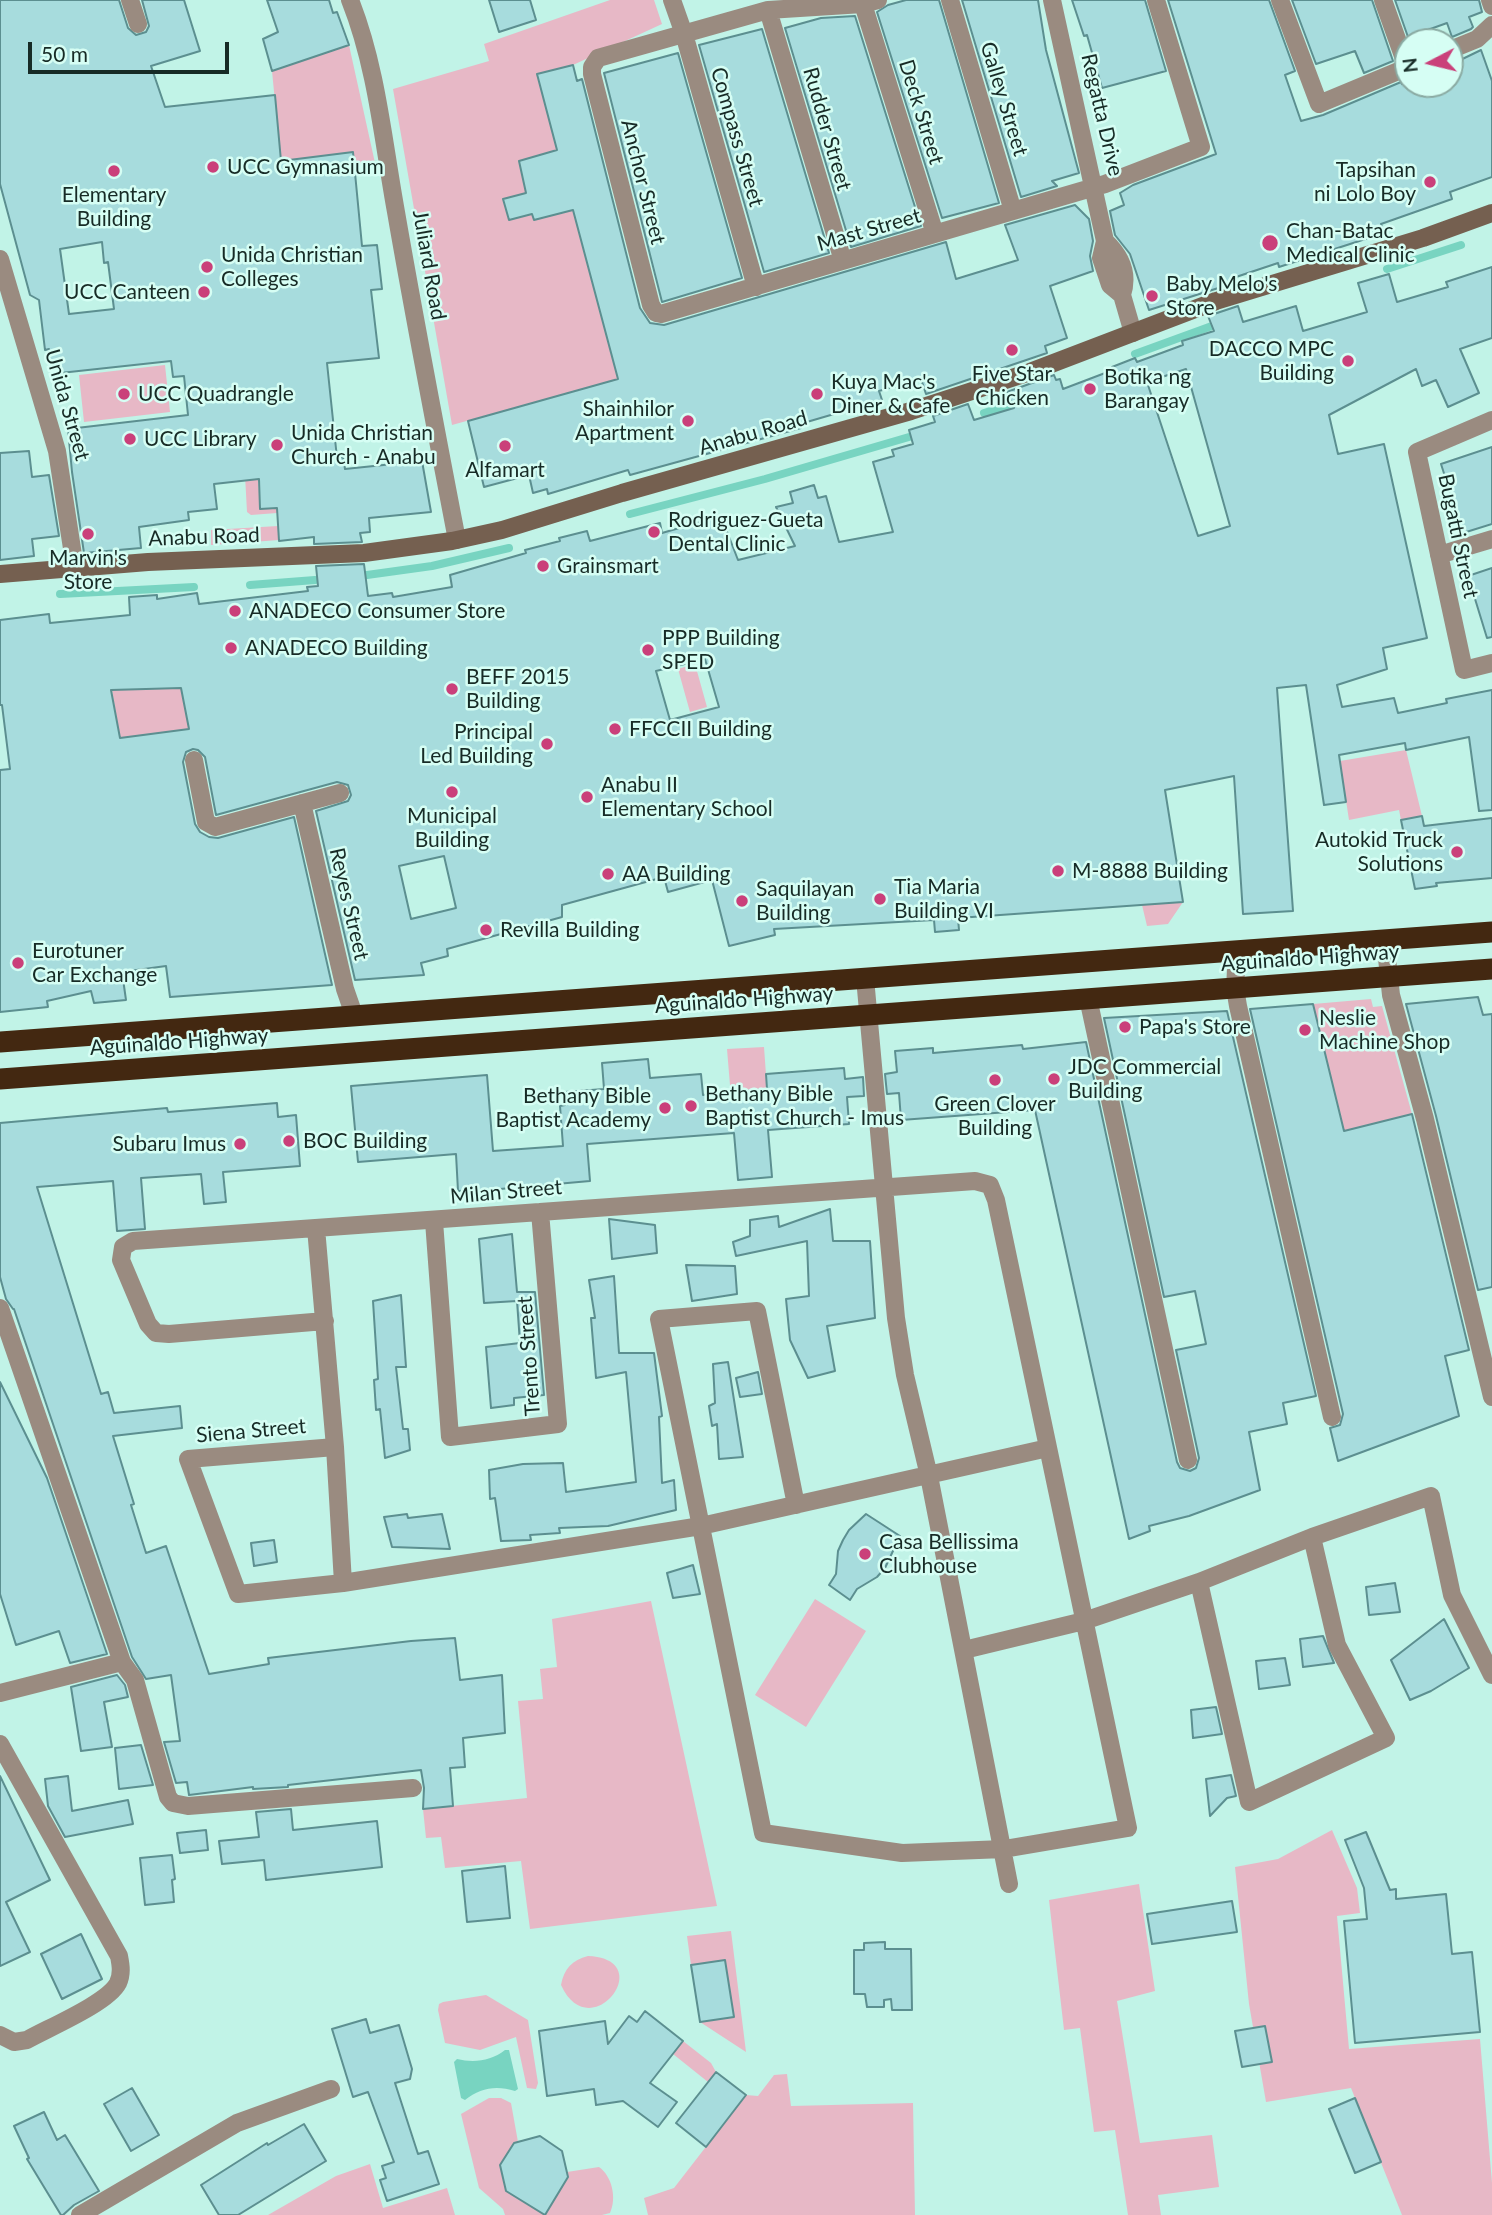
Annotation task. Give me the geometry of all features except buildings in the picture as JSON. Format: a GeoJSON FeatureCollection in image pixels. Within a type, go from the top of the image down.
{"type":"FeatureCollection","features":[{"type":"Feature","properties":{"kind":"highway","name":"Aguinaldo Highway"},"geometry":{"type":"LineString","coordinates":[[0,1042],[1492,932]]}},
{"type":"Feature","properties":{"kind":"highway","name":"Aguinaldo Highway"},"geometry":{"type":"LineString","coordinates":[[0,1079],[1492,969]]}},
{"type":"Feature","properties":{"kind":"highway"},"geometry":{"type":"LineString","coordinates":[[225,1025],[228,1063]]}},
{"type":"Feature","properties":{"kind":"street"},"geometry":{"type":"LineString","coordinates":[[130,0],[138,24]]}},
{"type":"Feature","properties":{"kind":"street","name":"Juliard Road"},"geometry":{"type":"LineString","coordinates":[[351,0],[364,36],[371,68],[457,540]]}},
{"type":"Feature","properties":{"kind":"street","name":"Compass Street"},"geometry":{"type":"LineString","coordinates":[[672,0],[756,287]]}},
{"type":"Feature","properties":{"kind":"street","name":"Galley Street"},"geometry":{"type":"LineString","coordinates":[[950,0],[1013,211]]}},
{"type":"Feature","properties":{"kind":"street","name":"Regatta Drive"},"geometry":{"type":"LineString","coordinates":[[1052,0],[1105,241],[1101,258],[1110,285],[1122,295],[1133,333]]}},
{"type":"Feature","properties":{"kind":"street","name":"Mast Street"},"geometry":{"type":"LineString","coordinates":[[656,313],[661,314],[756,287],[1013,211],[1094,186],[1201,147],[1156,0]]}},
{"type":"Feature","properties":{"kind":"street"},"geometry":{"type":"LineString","coordinates":[[1280,0],[1319,104],[1394,73]]}},
{"type":"Feature","properties":{"kind":"street"},"geometry":{"type":"LineString","coordinates":[[1383,0],[1394,29]]}},
{"type":"Feature","properties":{"kind":"street"},"geometry":{"type":"LineString","coordinates":[[1490,0],[1492,6]]}},
{"type":"Feature","properties":{"kind":"street"},"geometry":{"type":"LineString","coordinates":[[684,34],[768,10],[871,2]]}},
{"type":"Feature","properties":{"kind":"street","name":"Deck Street"},"geometry":{"type":"LineString","coordinates":[[871,2],[935,234]]}},
{"type":"Feature","properties":{"kind":"street","name":"Rudder Street"},"geometry":{"type":"LineString","coordinates":[[768,10],[842,261]]}},
{"type":"Feature","properties":{"kind":"street"},"geometry":{"type":"LineString","coordinates":[[1464,44],[1478,39],[1492,25]]}},
{"type":"Feature","properties":{"kind":"street","name":"Anchor Street"},"geometry":{"type":"LineString","coordinates":[[656,313],[651,305],[592,74],[594,61],[598,58],[684,34]]}},
{"type":"Feature","properties":{"kind":"street","name":"Anabu Road"},"geometry":{"type":"LineString","coordinates":[[0,574],[197,559],[364,553],[457,540],[513,527],[641,487],[911,411],[1030,372],[1223,299],[1492,213]]}},
{"type":"Feature","properties":{"kind":"street","name":"Unida Street"},"geometry":{"type":"LineString","coordinates":[[0,258],[57,451],[75,568]]}},
{"type":"Feature","properties":{"kind":"street","name":"Bugatti Street"},"geometry":{"type":"LineString","coordinates":[[1492,420],[1417,452],[1464,670],[1492,663]]}},
{"type":"Feature","properties":{"kind":"street"},"geometry":{"type":"LineString","coordinates":[[1439,555],[1492,539]]}},
{"type":"Feature","properties":{"kind":"street"},"geometry":{"type":"LineString","coordinates":[[194,760],[206,822],[215,827],[340,793]]}},
{"type":"Feature","properties":{"kind":"street","name":"Reyes Street"},"geometry":{"type":"LineString","coordinates":[[302,803],[345,989],[354,1015]]}},
{"type":"Feature","properties":{"kind":"street"},"geometry":{"type":"LineString","coordinates":[[1385,940],[1391,995],[1425,1119],[1492,1396]]}},
{"type":"Feature","properties":{"kind":"street"},"geometry":{"type":"LineString","coordinates":[[1237,951],[1235,988],[1241,1020],[1332,1417]]}},
{"type":"Feature","properties":{"kind":"street"},"geometry":{"type":"LineString","coordinates":[[865,978],[896,1318],[905,1375],[929,1476],[1009,1884]]}},
{"type":"Feature","properties":{"kind":"street"},"geometry":{"type":"LineString","coordinates":[[1088,998],[1188,1460]]}},
{"type":"Feature","properties":{"kind":"street","name":"Milan Street"},"geometry":{"type":"LineString","coordinates":[[325,1321],[156,1333],[148,1324],[121,1259],[122,1247],[127,1243],[316,1228],[975,1181],[990,1185],[996,1200],[1048,1448]]}},
{"type":"Feature","properties":{"kind":"street","name":"Trento Street"},"geometry":{"type":"LineString","coordinates":[[434,1221],[450,1437],[558,1424],[540,1212]]}},
{"type":"Feature","properties":{"kind":"street"},"geometry":{"type":"LineString","coordinates":[[316,1228],[335,1447],[343,1583],[701,1526],[929,1476],[1048,1448],[1128,1828],[1004,1849],[902,1853],[763,1833],[701,1526],[659,1320],[757,1311],[796,1505]]}},
{"type":"Feature","properties":{"kind":"street"},"geometry":{"type":"LineString","coordinates":[[0,1308],[122,1662],[135,1680],[165,1790],[173,1803],[188,1806],[413,1788]]}},
{"type":"Feature","properties":{"kind":"street","name":"Siena Street"},"geometry":{"type":"LineString","coordinates":[[335,1447],[188,1460],[238,1594],[343,1583]]}},
{"type":"Feature","properties":{"kind":"street"},"geometry":{"type":"LineString","coordinates":[[964,1650],[1084,1621],[1199,1582],[1312,1537],[1431,1496],[1452,1595],[1492,1675]]}},
{"type":"Feature","properties":{"kind":"street"},"geometry":{"type":"LineString","coordinates":[[1199,1582],[1249,1802],[1386,1738],[1337,1645],[1312,1537]]}},
{"type":"Feature","properties":{"kind":"street"},"geometry":{"type":"LineString","coordinates":[[0,1693],[122,1662]]}},
{"type":"Feature","properties":{"kind":"street"},"geometry":{"type":"LineString","coordinates":[[0,1744],[119,1956],[121,1967],[117,1985],[105,1998],[27,2040],[14,2042],[0,2035]]}},
{"type":"Feature","properties":{"kind":"street"},"geometry":{"type":"LineString","coordinates":[[80,2215],[237,2123],[331,2089]]}},
{"type":"Feature","properties":{"kind":"shaded area"},"geometry":{"type":"Polygon","coordinates":[[[610,0],[654,0],[662,24],[573,65],[538,74],[558,150],[519,161],[534,220],[573,210],[618,379],[452,425],[393,89],[489,61],[484,44],[610,0]]]}},
{"type":"Feature","properties":{"kind":"shaded area"},"geometry":{"type":"Polygon","coordinates":[[[349,45],[375,163],[282,174],[272,71],[349,45]]]}},
{"type":"Feature","properties":{"kind":"shaded area","name":"UCC Quadrangle"},"geometry":{"type":"Polygon","coordinates":[[[165,365],[170,412],[84,422],[79,375],[165,365]]]}},
{"type":"Feature","properties":{"kind":"shaded area"},"geometry":{"type":"Polygon","coordinates":[[[258,474],[260,509],[277,508],[277,513],[251,515],[247,512],[245,475],[258,474]]]}},
{"type":"Feature","properties":{"kind":"shaded area"},"geometry":{"type":"Polygon","coordinates":[[[278,526],[279,540],[211,545],[211,530],[278,526]]]}},
{"type":"Feature","properties":{"kind":"shaded area"},"geometry":{"type":"Polygon","coordinates":[[[695,664],[707,707],[690,712],[678,669],[695,664]]]}},
{"type":"Feature","properties":{"kind":"shaded area"},"geometry":{"type":"Polygon","coordinates":[[[181,688],[190,735],[155,734],[120,738],[112,690],[181,688]]]}},
{"type":"Feature","properties":{"kind":"shaded area"},"geometry":{"type":"Polygon","coordinates":[[[1406,750],[1422,816],[1401,820],[1399,810],[1349,820],[1340,761],[1406,750]]]}},
{"type":"Feature","properties":{"kind":"shaded area"},"geometry":{"type":"Polygon","coordinates":[[[1183,902],[1168,924],[1147,926],[1142,905],[1183,902]]]}},
{"type":"Feature","properties":{"kind":"shaded area"},"geometry":{"type":"Polygon","coordinates":[[[1371,999],[1373,1007],[1382,1006],[1412,1114],[1344,1131],[1313,1004],[1371,999]]]}},
{"type":"Feature","properties":{"kind":"shaded area"},"geometry":{"type":"Polygon","coordinates":[[[764,1047],[770,1130],[734,1133],[727,1049],[764,1047]]]}},
{"type":"Feature","properties":{"kind":"shaded area"},"geometry":{"type":"Polygon","coordinates":[[[815,1599],[866,1631],[806,1727],[755,1695],[815,1599]]]}},
{"type":"Feature","properties":{"kind":"shaded area"},"geometry":{"type":"Polygon","coordinates":[[[651,1601],[717,1906],[530,1929],[521,1861],[445,1868],[441,1837],[426,1838],[423,1809],[527,1798],[518,1701],[543,1699],[540,1669],[557,1667],[552,1619],[651,1601]]]}},
{"type":"Feature","properties":{"kind":"shaded area"},"geometry":{"type":"Polygon","coordinates":[[[1332,1830],[1357,1888],[1360,1913],[1337,1916],[1349,2049],[1480,2039],[1492,2183],[1492,2215],[1402,2215],[1351,2088],[1266,2102],[1249,2004],[1235,1867],[1278,1859],[1332,1830]]]}},
{"type":"Feature","properties":{"kind":"shaded area"},"geometry":{"type":"Polygon","coordinates":[[[1139,1884],[1155,1991],[1117,2001],[1140,2143],[1212,2135],[1219,2187],[1158,2195],[1161,2215],[1128,2215],[1115,2130],[1094,2132],[1080,2028],[1064,2030],[1049,1900],[1139,1884]]]}},
{"type":"Feature","properties":{"kind":"shaded area"},"geometry":{"type":"Polygon","coordinates":[[[731,1931],[746,2052],[700,2022],[734,2016],[725,1960],[691,1965],[687,1936],[731,1931]]]}},
{"type":"Feature","properties":{"kind":"shaded area"},"geometry":{"type":"Polygon","coordinates":[[[588,1956],[609,1961],[618,1971],[619,1983],[612,1996],[601,2005],[588,2008],[573,2002],[561,1985],[570,1966],[588,1956]]]}},
{"type":"Feature","properties":{"kind":"shaded area"},"geometry":{"type":"Polygon","coordinates":[[[486,1995],[528,2020],[538,2083],[536,2089],[527,2088],[516,2037],[480,2050],[445,2043],[439,2004],[486,1995]]]}},
{"type":"Feature","properties":{"kind":"shaded area"},"geometry":{"type":"Polygon","coordinates":[[[683,2041],[711,2063],[716,2072],[708,2082],[673,2054],[683,2041]]]}},
{"type":"Feature","properties":{"kind":"shaded area"},"geometry":{"type":"Polygon","coordinates":[[[509,2050],[518,2089],[489,2089],[465,2100],[461,2098],[454,2062],[457,2059],[488,2059],[509,2050]]]}},
{"type":"Feature","properties":{"kind":"shaded area"},"geometry":{"type":"Polygon","coordinates":[[[787,2074],[791,2106],[913,2103],[915,2215],[648,2215],[644,2198],[674,2188],[746,2095],[758,2096],[774,2075],[787,2074]]]}},
{"type":"Feature","properties":{"kind":"shaded area"},"geometry":{"type":"Polygon","coordinates":[[[489,2098],[501,2098],[511,2103],[518,2142],[514,2143],[500,2165],[506,2191],[528,2205],[554,2199],[568,2177],[567,2172],[599,2167],[612,2188],[610,2213],[505,2215],[503,2209],[479,2188],[461,2114],[489,2098]]]}},
{"type":"Feature","properties":{"kind":"shaded area"},"geometry":{"type":"Polygon","coordinates":[[[370,2164],[383,2208],[447,2188],[455,2215],[268,2215],[336,2176],[370,2164]]]}},
{"type":"Feature","properties":{"kind":"waterway"},"geometry":{"type":"LineString","coordinates":[[1387,269],[1461,245]]}},
{"type":"Feature","properties":{"kind":"waterway"},"geometry":{"type":"LineString","coordinates":[[1135,354],[1220,323]]}},
{"type":"Feature","properties":{"kind":"waterway"},"geometry":{"type":"LineString","coordinates":[[984,413],[1010,405]]}},
{"type":"Feature","properties":{"kind":"waterway"},"geometry":{"type":"LineString","coordinates":[[630,514],[765,479],[909,437]]}},
{"type":"Feature","properties":{"kind":"waterway"},"geometry":{"type":"LineString","coordinates":[[367,575],[432,566],[509,548]]}},
{"type":"Feature","properties":{"kind":"waterway"},"geometry":{"type":"LineString","coordinates":[[250,585],[315,580]]}},
{"type":"Feature","properties":{"kind":"waterway"},"geometry":{"type":"LineString","coordinates":[[60,594],[194,587]]}},
{"type":"Feature","properties":{"kind":"place","name":"UCC Gymnasium"},"geometry":{"type":"Point","coordinates":[213,167]}},
{"type":"Feature","properties":{"kind":"place","name":"Elementary Building"},"geometry":{"type":"Point","coordinates":[114,171]}},
{"type":"Feature","properties":{"kind":"place","name":"Tapsihan ni Lolo Boy"},"geometry":{"type":"Point","coordinates":[1430,182]}},
{"type":"Feature","properties":{"kind":"place","name":"Chan-Batac Medical Clinic"},"geometry":{"type":"Point","coordinates":[1270,243]}},
{"type":"Feature","properties":{"kind":"place","name":"Unida Christian Colleges"},"geometry":{"type":"Point","coordinates":[207,267]}},
{"type":"Feature","properties":{"kind":"place","name":"UCC Canteen"},"geometry":{"type":"Point","coordinates":[204,292]}},
{"type":"Feature","properties":{"kind":"place","name":"Baby Melo's Store"},"geometry":{"type":"Point","coordinates":[1152,296]}},
{"type":"Feature","properties":{"kind":"place","name":"Five Star Chicken"},"geometry":{"type":"Point","coordinates":[1012,350]}},
{"type":"Feature","properties":{"kind":"place","name":"DACCO MPC Building"},"geometry":{"type":"Point","coordinates":[1348,361]}},
{"type":"Feature","properties":{"kind":"place","name":"Botika ng Barangay"},"geometry":{"type":"Point","coordinates":[1090,389]}},
{"type":"Feature","properties":{"kind":"place","name":"UCC Quadrangle"},"geometry":{"type":"Point","coordinates":[124,394]}},
{"type":"Feature","properties":{"kind":"place","name":"Kuya Mac's Diner & Cafe"},"geometry":{"type":"Point","coordinates":[817,394]}},
{"type":"Feature","properties":{"kind":"place","name":"Shainhilor Apartment"},"geometry":{"type":"Point","coordinates":[688,421]}},
{"type":"Feature","properties":{"kind":"place","name":"UCC Library"},"geometry":{"type":"Point","coordinates":[130,439]}},
{"type":"Feature","properties":{"kind":"place","name":"Unida Christian Church - Anabu"},"geometry":{"type":"Point","coordinates":[277,445]}},
{"type":"Feature","properties":{"kind":"place","name":"Alfamart"},"geometry":{"type":"Point","coordinates":[505,446]}},
{"type":"Feature","properties":{"kind":"place","name":"Rodriguez-Gueta Dental Clinic"},"geometry":{"type":"Point","coordinates":[654,532]}},
{"type":"Feature","properties":{"kind":"place","name":"Marvin's Store"},"geometry":{"type":"Point","coordinates":[88,534]}},
{"type":"Feature","properties":{"kind":"place","name":"Grainsmart"},"geometry":{"type":"Point","coordinates":[543,566]}},
{"type":"Feature","properties":{"kind":"place","name":"ANADECO Consumer Store"},"geometry":{"type":"Point","coordinates":[235,611]}},
{"type":"Feature","properties":{"kind":"place","name":"ANADECO Building"},"geometry":{"type":"Point","coordinates":[231,648]}},
{"type":"Feature","properties":{"kind":"place","name":"PPP Building SPED"},"geometry":{"type":"Point","coordinates":[648,650]}},
{"type":"Feature","properties":{"kind":"place","name":"BEFF 2015 Building"},"geometry":{"type":"Point","coordinates":[452,689]}},
{"type":"Feature","properties":{"kind":"place","name":"FFCCII Building"},"geometry":{"type":"Point","coordinates":[615,729]}},
{"type":"Feature","properties":{"kind":"place","name":"Principal Led Building"},"geometry":{"type":"Point","coordinates":[547,744]}},
{"type":"Feature","properties":{"kind":"place","name":"Municipal Building"},"geometry":{"type":"Point","coordinates":[452,792]}},
{"type":"Feature","properties":{"kind":"place","name":"Anabu II Elementary School"},"geometry":{"type":"Point","coordinates":[587,797]}},
{"type":"Feature","properties":{"kind":"place","name":"Autokid Truck Solutions"},"geometry":{"type":"Point","coordinates":[1457,852]}},
{"type":"Feature","properties":{"kind":"place","name":"M-8888 Building"},"geometry":{"type":"Point","coordinates":[1058,871]}},
{"type":"Feature","properties":{"kind":"place","name":"AA Building"},"geometry":{"type":"Point","coordinates":[608,874]}},
{"type":"Feature","properties":{"kind":"place","name":"Tia Maria Building VI"},"geometry":{"type":"Point","coordinates":[880,899]}},
{"type":"Feature","properties":{"kind":"place","name":"Saquilayan Building"},"geometry":{"type":"Point","coordinates":[742,901]}},
{"type":"Feature","properties":{"kind":"place","name":"Revilla Building"},"geometry":{"type":"Point","coordinates":[486,930]}},
{"type":"Feature","properties":{"kind":"place","name":"Eurotuner Car Exchange"},"geometry":{"type":"Point","coordinates":[18,963]}},
{"type":"Feature","properties":{"kind":"place","name":"Papa's Store"},"geometry":{"type":"Point","coordinates":[1125,1027]}},
{"type":"Feature","properties":{"kind":"place","name":"Neslie Machine Shop"},"geometry":{"type":"Point","coordinates":[1305,1030]}},
{"type":"Feature","properties":{"kind":"place","name":"JDC Commercial Building"},"geometry":{"type":"Point","coordinates":[1054,1079]}},
{"type":"Feature","properties":{"kind":"place","name":"Green Clover Building"},"geometry":{"type":"Point","coordinates":[995,1080]}},
{"type":"Feature","properties":{"kind":"place","name":"Bethany Bible Baptist Church - Imus"},"geometry":{"type":"Point","coordinates":[691,1106]}},
{"type":"Feature","properties":{"kind":"place","name":"Bethany Bible Baptist Academy"},"geometry":{"type":"Point","coordinates":[665,1108]}},
{"type":"Feature","properties":{"kind":"place","name":"BOC Building"},"geometry":{"type":"Point","coordinates":[289,1141]}},
{"type":"Feature","properties":{"kind":"place","name":"Subaru Imus"},"geometry":{"type":"Point","coordinates":[240,1144]}},
{"type":"Feature","properties":{"kind":"place","name":"Casa Bellissima Clubhouse"},"geometry":{"type":"Point","coordinates":[865,1554]}}]}
